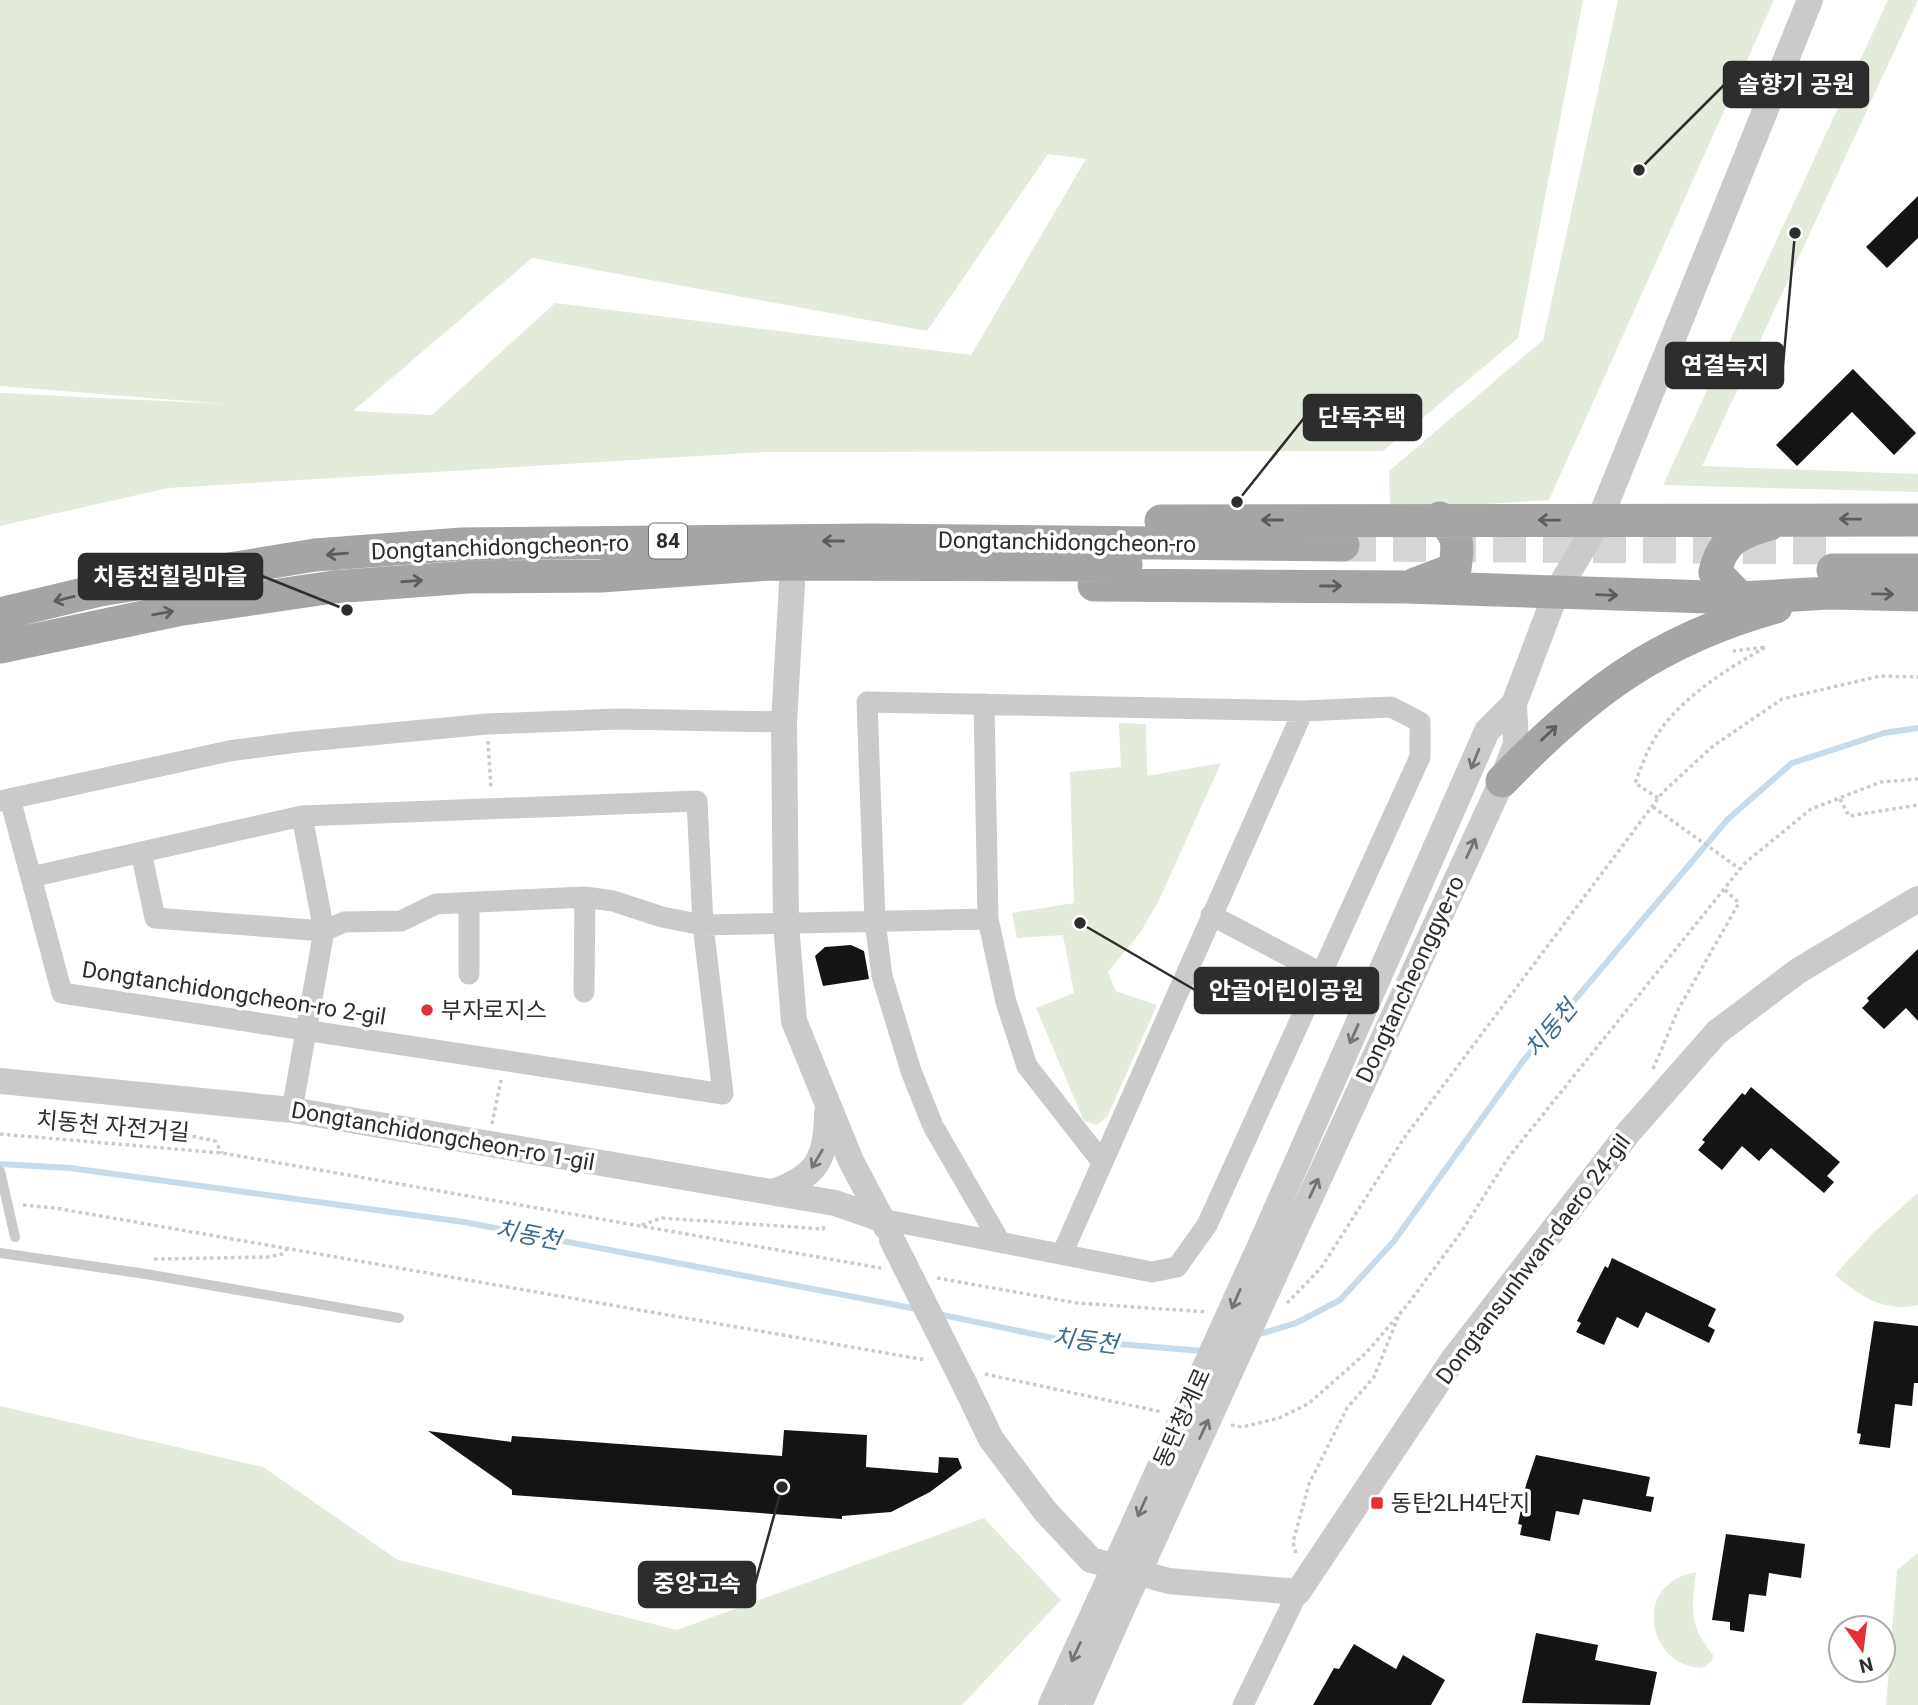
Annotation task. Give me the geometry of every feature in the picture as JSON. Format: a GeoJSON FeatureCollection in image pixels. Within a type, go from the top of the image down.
{"type":"FeatureCollection","features":[{"type":"Feature","properties":{"kind":"main road"},"geometry":{"type":"LineString","coordinates":[[612,541],[797,518],[1073,521],[1440,518],[1599,521],[1789,518],[1918,520]]}},
{"type":"Feature","properties":{"kind":"main road"},"geometry":{"type":"LineString","coordinates":[[1406,587],[1455,569],[1458,544],[1454,530],[1440,518]]}},
{"type":"Feature","properties":{"kind":"main road"},"geometry":{"type":"LineString","coordinates":[[1740,598],[1715,572],[1719,554],[1726,544],[1749,529],[1789,518]]}},
{"type":"Feature","properties":{"kind":"main road","name":"Dongtanchidongcheon-ro"},"geometry":{"type":"LineString","coordinates":[[0,614],[100,590],[315,555],[462,544],[612,541],[1342,554],[917,567],[770,564],[601,576],[468,577],[333,587],[177,610],[0,647]]}},
{"type":"Feature","properties":{"kind":"main road"},"geometry":{"type":"LineString","coordinates":[[601,576],[792,584],[1406,587],[1740,598],[1833,570],[1918,549]]}},
{"type":"Feature","properties":{"kind":"main road"},"geometry":{"type":"LineString","coordinates":[[1833,570],[1918,595]]}},
{"type":"Feature","properties":{"kind":"main road"},"geometry":{"type":"LineString","coordinates":[[1502,781],[1553,728],[1632,667],[1696,634],[1833,570],[1918,570]]}},
{"type":"Feature","properties":{"kind":"street","name":"Dongtancheonggye-ro"},"geometry":{"type":"LineString","coordinates":[[1275,1243],[1502,781],[1516,744],[1514,704],[1556,593],[1599,521],[1810,0]]}},
{"type":"Feature","properties":{"kind":"street"},"geometry":{"type":"LineString","coordinates":[[792,584],[784,722],[786,924],[794,1021],[851,1161],[968,1377],[990,1439],[1045,1511],[1091,1560],[1169,1581],[1302,1587]]}},
{"type":"Feature","properties":{"kind":"street"},"geometry":{"type":"LineString","coordinates":[[887,1229],[999,1240],[1153,1272],[1177,1267],[1207,1225],[1420,757],[1420,722],[1391,707],[1303,710],[867,702],[875,921],[883,976],[911,1071],[933,1126],[999,1240]]}},
{"type":"Feature","properties":{"kind":"street"},"geometry":{"type":"LineString","coordinates":[[984,704],[988,919],[1006,1002],[1027,1066],[1102,1162]]}},
{"type":"Feature","properties":{"kind":"street","name":"Dongtancheonggye-ro"},"geometry":{"type":"LineString","coordinates":[[1275,1243],[1487,731],[1514,704]]}},
{"type":"Feature","properties":{"kind":"street"},"geometry":{"type":"LineString","coordinates":[[1062,1254],[1303,710]]}},
{"type":"Feature","properties":{"kind":"street"},"geometry":{"type":"LineString","coordinates":[[5,800],[229,751],[487,723],[618,719],[784,722]]}},
{"type":"Feature","properties":{"kind":"street","name":"Dongtanchidongcheon-ro 2-gil"},"geometry":{"type":"LineString","coordinates":[[5,800],[31,877],[62,993],[723,1094],[703,925],[697,801],[302,816],[31,877]]}},
{"type":"Feature","properties":{"kind":"street"},"geometry":{"type":"LineString","coordinates":[[292,1110],[324,931],[302,816]]}},
{"type":"Feature","properties":{"kind":"street"},"geometry":{"type":"LineString","coordinates":[[141,852],[155,918],[324,931],[344,922],[401,921],[436,904],[585,897],[613,901],[662,917],[703,925],[988,919]]}},
{"type":"Feature","properties":{"kind":"street"},"geometry":{"type":"LineString","coordinates":[[583,992],[585,897]]}},
{"type":"Feature","properties":{"kind":"street","name":"Dongtansunhwan-daero 24-gil"},"geometry":{"type":"LineString","coordinates":[[1243,1705],[1302,1587],[1452,1361],[1651,1107],[1717,1032],[1798,971],[1918,899]]}},
{"type":"Feature","properties":{"kind":"street"},"geometry":{"type":"LineString","coordinates":[[469,903],[469,974]]}},
{"type":"Feature","properties":{"kind":"street"},"geometry":{"type":"LineString","coordinates":[[1212,915],[1321,973]]}},
{"type":"Feature","properties":{"kind":"street","name":"Dongtanchidongcheon-ro 1-gil"},"geometry":{"type":"LineString","coordinates":[[0,1081],[292,1110],[835,1203],[887,1229]]}},
{"type":"Feature","properties":{"kind":"street"},"geometry":{"type":"LineString","coordinates":[[773,1192],[801,1182],[820,1158],[827,1138],[827,1104]]}},
{"type":"Feature","properties":{"kind":"street","name":"동탄청계로"},"geometry":{"type":"LineString","coordinates":[[1112,1601],[1275,1243]]}},
{"type":"Feature","properties":{"kind":"street"},"geometry":{"type":"LineString","coordinates":[[1051,1705],[1112,1601]]}},
{"type":"Feature","properties":{"kind":"street"},"geometry":{"type":"LineString","coordinates":[[1079,1705],[1112,1601]]}},
{"type":"Feature","properties":{"kind":"lane"},"geometry":{"type":"LineString","coordinates":[[0,1171],[18,1255]]}},
{"type":"Feature","properties":{"kind":"lane"},"geometry":{"type":"LineString","coordinates":[[0,1253],[115,1269],[400,1318]]}},
{"type":"Feature","properties":{"kind":"path"},"geometry":{"type":"LineString","coordinates":[[1658,798],[1635,783],[1651,744],[1685,703],[1728,668],[1766,646],[1727,652]]}},
{"type":"Feature","properties":{"kind":"path"},"geometry":{"type":"LineString","coordinates":[[487,723],[492,809]]}},
{"type":"Feature","properties":{"kind":"path"},"geometry":{"type":"LineString","coordinates":[[1229,1424],[1242,1427],[1279,1418],[1308,1405],[1339,1380],[1400,1313],[1462,1231],[1508,1158],[1724,889],[1738,867],[1811,809],[1881,782],[1918,779]]}},
{"type":"Feature","properties":{"kind":"path"},"geometry":{"type":"LineString","coordinates":[[1840,798],[1849,816],[1918,805]]}},
{"type":"Feature","properties":{"kind":"path"},"geometry":{"type":"LineString","coordinates":[[1653,807],[1738,867]]}},
{"type":"Feature","properties":{"kind":"path"},"geometry":{"type":"LineString","coordinates":[[1651,1107],[1647,1088],[1660,1049],[1679,1008],[1739,903],[1724,889]]}},
{"type":"Feature","properties":{"kind":"path"},"geometry":{"type":"LineString","coordinates":[[489,1143],[504,1060]]}},
{"type":"Feature","properties":{"kind":"path","name":"치동천 자전거길"},"geometry":{"type":"LineString","coordinates":[[0,1134],[222,1153],[215,1141],[80,1112]]}},
{"type":"Feature","properties":{"kind":"path"},"geometry":{"type":"LineString","coordinates":[[641,1226],[662,1218],[823,1229],[835,1203]]}},
{"type":"Feature","properties":{"kind":"path"},"geometry":{"type":"LineString","coordinates":[[14,1205],[55,1208],[288,1247],[933,1361]]}},
{"type":"Feature","properties":{"kind":"path"},"geometry":{"type":"LineString","coordinates":[[115,1269],[145,1259],[270,1257],[282,1254],[288,1247]]}},
{"type":"Feature","properties":{"kind":"path"},"geometry":{"type":"LineString","coordinates":[[1302,1587],[1293,1542],[1309,1484],[1347,1408],[1374,1377],[1400,1313]]}},
{"type":"Feature","properties":{"kind":"path"},"geometry":{"type":"LineString","coordinates":[[968,1377],[1175,1414]]}},
{"type":"Feature","properties":{"kind":"green space"},"geometry":{"type":"Polygon","coordinates":[[[0,0],[1583,0],[1518,338],[1383,451],[766,452],[168,488],[0,526],[0,393],[225,404],[0,386],[0,0]],[[1048,154],[927,331],[532,258],[353,411],[432,415],[555,303],[971,355],[1086,159],[1048,154]]]}},
{"type":"Feature","properties":{"kind":"green space"},"geometry":{"type":"Polygon","coordinates":[[[1618,0],[1774,0],[1549,500],[1390,510],[1389,471],[1543,340],[1618,0]]]}},
{"type":"Feature","properties":{"kind":"green space"},"geometry":{"type":"Polygon","coordinates":[[[1888,0],[1918,0],[1702,466],[1918,474],[1918,492],[1663,485],[1888,0]]]}},
{"type":"Feature","properties":{"kind":"green space"},"geometry":{"type":"Polygon","coordinates":[[[1119,723],[1146,724],[1147,776],[1221,763],[1159,900],[1140,933],[1108,972],[1116,991],[1157,1005],[1107,1117],[1097,1125],[1084,1121],[1036,1008],[1074,993],[1063,935],[1017,938],[1012,913],[1074,903],[1070,772],[1121,767],[1119,723]]]}},
{"type":"Feature","properties":{"kind":"green space"},"geometry":{"type":"Polygon","coordinates":[[[1918,1193],[1918,1305],[1883,1305],[1863,1296],[1835,1275],[1874,1232],[1918,1193]]]}},
{"type":"Feature","properties":{"kind":"green space"},"geometry":{"type":"Polygon","coordinates":[[[0,1406],[263,1467],[398,1560],[677,1630],[984,1518],[1061,1600],[962,1705],[0,1705],[0,1406]]]}},
{"type":"Feature","properties":{"kind":"green space"},"geometry":{"type":"Polygon","coordinates":[[[1918,1553],[1918,1705],[1886,1705],[1888,1684],[1897,1684],[1897,1614],[1893,1614],[1897,1570],[1918,1553]]]}},
{"type":"Feature","properties":{"kind":"green space"},"geometry":{"type":"Polygon","coordinates":[[[1696,1572],[1694,1616],[1699,1634],[1713,1655],[1712,1661],[1702,1668],[1684,1664],[1669,1654],[1659,1640],[1654,1624],[1655,1607],[1661,1592],[1675,1580],[1696,1572]]]}},
{"type":"Feature","properties":{"kind":"building"},"geometry":{"type":"Polygon","coordinates":[[[1918,196],[1918,238],[1887,268],[1866,247],[1918,196]]]}},
{"type":"Feature","properties":{"kind":"building"},"geometry":{"type":"Polygon","coordinates":[[[1853,369],[1916,433],[1894,455],[1852,412],[1797,466],[1776,445],[1853,369]]]}},
{"type":"Feature","properties":{"kind":"building"},"geometry":{"type":"Polygon","coordinates":[[[851,945],[864,951],[869,979],[823,986],[815,956],[825,947],[851,945]]]}},
{"type":"Feature","properties":{"kind":"building"},"geometry":{"type":"Polygon","coordinates":[[[1918,949],[1918,1021],[1906,1008],[1884,1029],[1862,1008],[1869,1001],[1867,998],[1918,949]]]}},
{"type":"Feature","properties":{"kind":"building"},"geometry":{"type":"Polygon","coordinates":[[[1751,1087],[1840,1162],[1827,1176],[1834,1182],[1824,1193],[1771,1148],[1759,1161],[1742,1146],[1722,1170],[1698,1150],[1705,1142],[1702,1140],[1742,1093],[1745,1095],[1751,1087]]]}},
{"type":"Feature","properties":{"kind":"building"},"geometry":{"type":"Polygon","coordinates":[[[1612,1258],[1716,1309],[1708,1326],[1715,1330],[1709,1343],[1646,1312],[1638,1328],[1617,1317],[1604,1345],[1576,1332],[1581,1323],[1577,1321],[1605,1266],[1608,1268],[1612,1258]]]}},
{"type":"Feature","properties":{"kind":"building"},"geometry":{"type":"Polygon","coordinates":[[[1874,1321],[1918,1326],[1918,1383],[1914,1383],[1912,1406],[1895,1404],[1890,1448],[1859,1444],[1861,1434],[1857,1433],[1874,1321]]]}},
{"type":"Feature","properties":{"kind":"building"},"geometry":{"type":"Polygon","coordinates":[[[784,1430],[867,1435],[866,1467],[938,1473],[939,1457],[958,1458],[962,1468],[930,1492],[891,1512],[842,1516],[842,1519],[512,1495],[512,1490],[428,1431],[511,1442],[512,1436],[782,1456],[784,1430]]]}},
{"type":"Feature","properties":{"kind":"building"},"geometry":{"type":"Polygon","coordinates":[[[1536,1455],[1650,1477],[1646,1496],[1654,1497],[1651,1512],[1583,1499],[1579,1515],[1556,1511],[1550,1541],[1520,1535],[1522,1525],[1518,1524],[1526,1485],[1536,1455]]]}},
{"type":"Feature","properties":{"kind":"building"},"geometry":{"type":"Polygon","coordinates":[[[1726,1534],[1805,1544],[1801,1578],[1769,1573],[1766,1596],[1749,1594],[1744,1632],[1730,1630],[1730,1622],[1712,1620],[1726,1534]]]}},
{"type":"Feature","properties":{"kind":"building"},"geometry":{"type":"Polygon","coordinates":[[[1536,1633],[1598,1645],[1595,1660],[1657,1672],[1650,1705],[1522,1703],[1536,1633]]]}},
{"type":"Feature","properties":{"kind":"building"},"geometry":{"type":"Polygon","coordinates":[[[1354,1644],[1396,1669],[1403,1655],[1445,1680],[1431,1705],[1313,1705],[1334,1668],[1339,1669],[1354,1644]]]}},
{"type":"Feature","properties":{"kind":"waterway","name":"치동천"},"geometry":{"type":"LineString","coordinates":[[1257,1335],[1296,1323],[1340,1300],[1394,1241],[1523,1061],[1728,819],[1792,763],[1884,733],[1918,728]]}},
{"type":"Feature","properties":{"kind":"waterway","name":"치동천"},"geometry":{"type":"LineString","coordinates":[[0,1164],[70,1168],[464,1222],[917,1309]]}},
{"type":"Feature","properties":{"kind":"waterway","name":"치동천"},"geometry":{"type":"LineString","coordinates":[[938,1314],[1057,1339],[1203,1351]]}},
{"type":"Feature","properties":{"kind":"tunnel"},"geometry":{"type":"LineString","coordinates":[[1343,545],[1838,548]]}},
{"type":"Feature","properties":{"kind":"place","name":"솔향기 공원"},"geometry":{"type":"Point","coordinates":[1639,170]}},
{"type":"Feature","properties":{"kind":"place","name":"연결녹지"},"geometry":{"type":"Point","coordinates":[1795,233]}},
{"type":"Feature","properties":{"kind":"place","name":"단독주택"},"geometry":{"type":"Point","coordinates":[1237,502]}},
{"type":"Feature","properties":{"kind":"place","name":"치동천힐링마을"},"geometry":{"type":"Point","coordinates":[347,610]}},
{"type":"Feature","properties":{"kind":"place","name":"안골어린이공원"},"geometry":{"type":"Point","coordinates":[1080,923]}},
{"type":"Feature","properties":{"kind":"place","name":"부자로지스"},"geometry":{"type":"Point","coordinates":[427,1010]}},
{"type":"Feature","properties":{"kind":"place","name":"중앙고속"},"geometry":{"type":"Point","coordinates":[782,1487]}},
{"type":"Feature","properties":{"kind":"place","name":"동탄2LH4단지"},"geometry":{"type":"Point","coordinates":[1377,1503]}}]}
